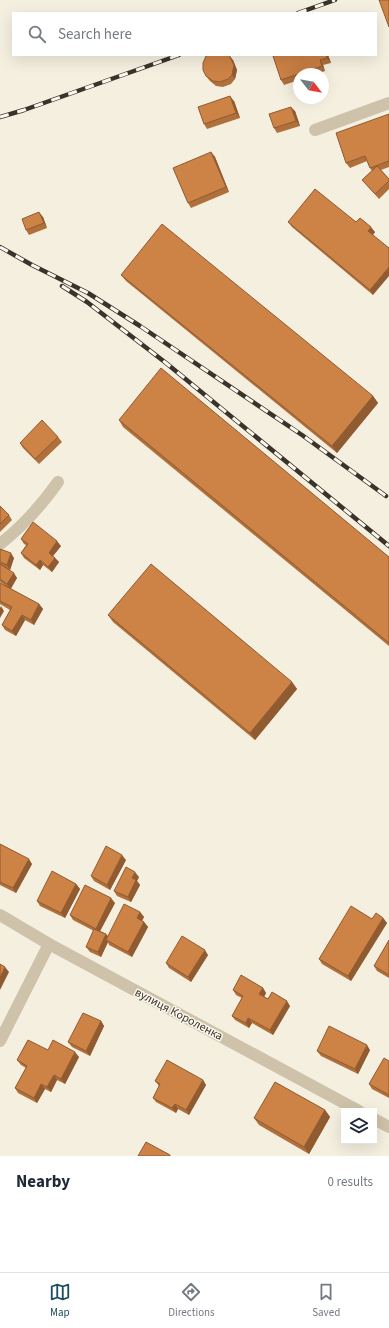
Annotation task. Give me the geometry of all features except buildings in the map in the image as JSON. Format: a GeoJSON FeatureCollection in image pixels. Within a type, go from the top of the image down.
{"type":"FeatureCollection","features":[{"type":"Feature","properties":{"kind":"street"},"geometry":{"type":"LineString","coordinates":[[315,130],[389,103]]}},
{"type":"Feature","properties":{"kind":"street"},"geometry":{"type":"LineString","coordinates":[[0,544],[14,533],[44,503],[58,482]]}},
{"type":"Feature","properties":{"kind":"street","name":"вулиця Короленка"},"geometry":{"type":"LineString","coordinates":[[0,916],[49,944],[353,1108]]}},
{"type":"Feature","properties":{"kind":"street"},"geometry":{"type":"LineString","coordinates":[[0,1041],[49,944]]}},
{"type":"Feature","properties":{"kind":"street"},"geometry":{"type":"LineString","coordinates":[[377,1121],[389,1127]]}},
{"type":"Feature","properties":{"kind":"railway"},"geometry":{"type":"LineString","coordinates":[[301,12],[335,0]]}},
{"type":"Feature","properties":{"kind":"railway"},"geometry":{"type":"LineString","coordinates":[[0,117],[24,110],[176,56]]}},
{"type":"Feature","properties":{"kind":"railway"},"geometry":{"type":"LineString","coordinates":[[0,247],[88,293],[140,326],[302,435],[386,496]]}},
{"type":"Feature","properties":{"kind":"railway"},"geometry":{"type":"LineString","coordinates":[[62,286],[87,302],[166,363],[389,546]]}}]}
